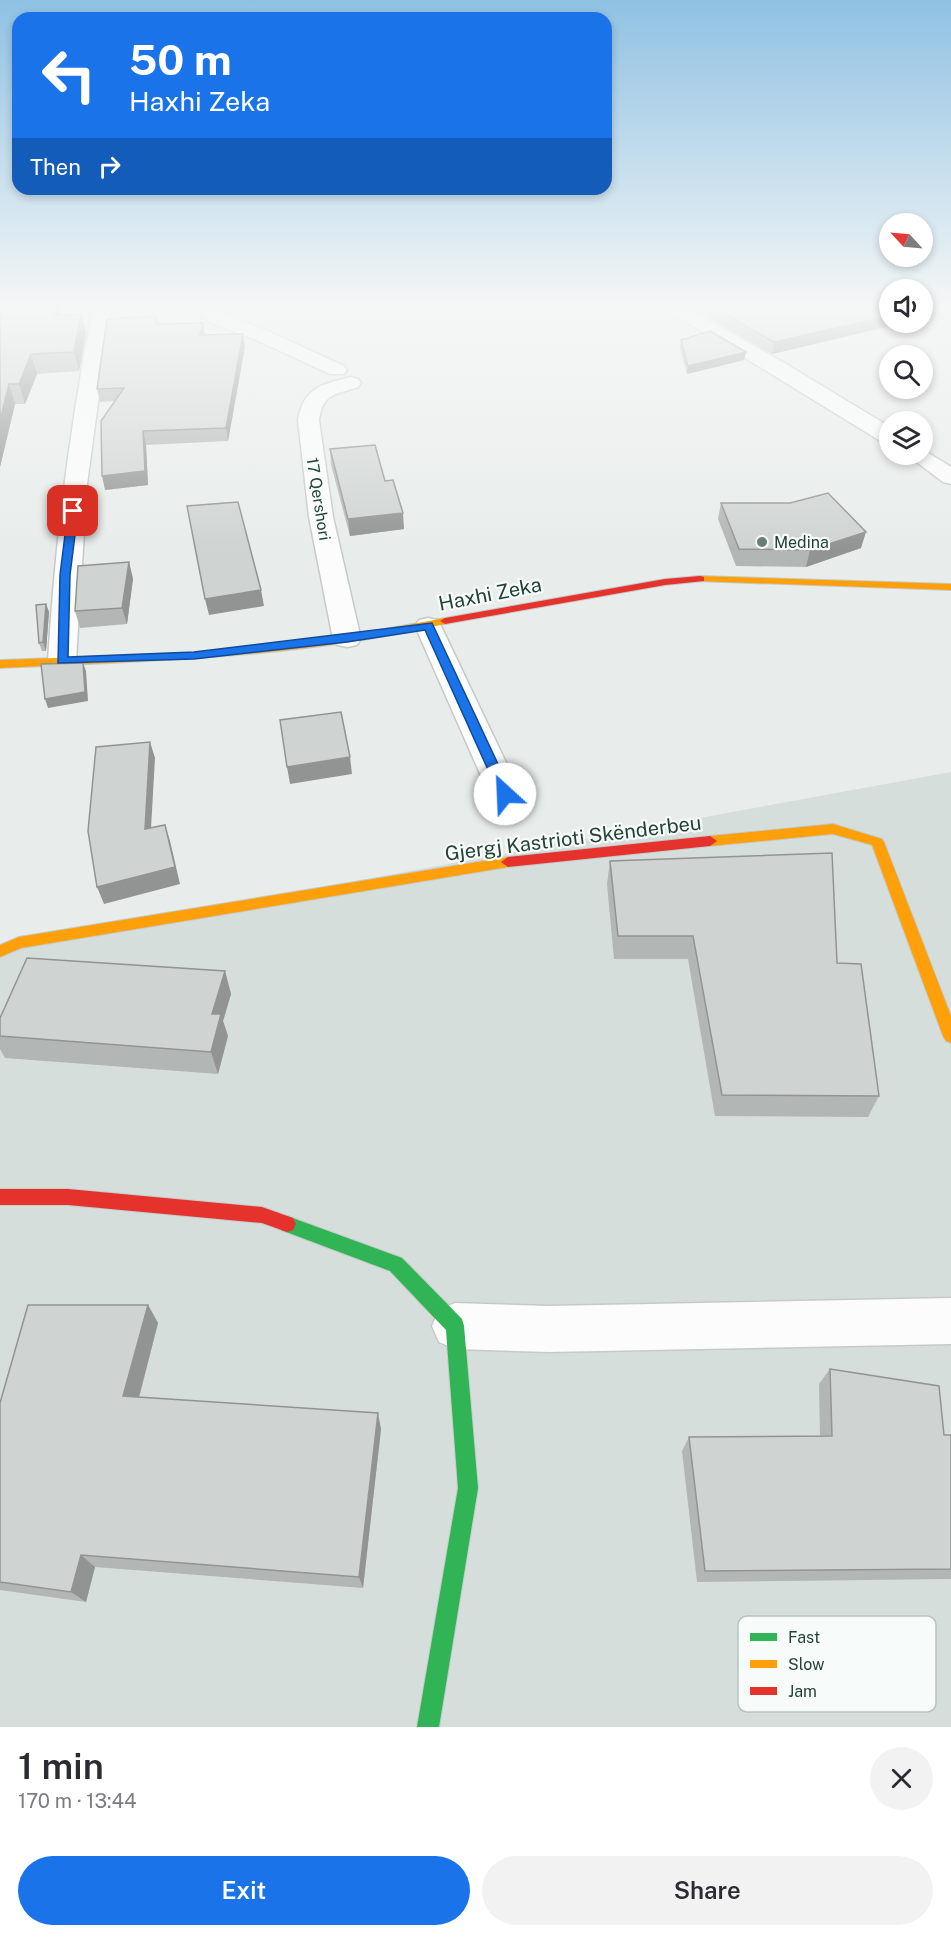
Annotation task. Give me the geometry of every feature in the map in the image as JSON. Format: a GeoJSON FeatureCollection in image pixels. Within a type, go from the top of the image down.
{"type":"FeatureCollection","features":[{"type":"Feature","properties":{"kind":"street"},"geometry":{"type":"LineString","coordinates":[[62,661],[65,575],[89,388]]}},
{"type":"Feature","properties":{"kind":"street","name":"17 Qershori"},"geometry":{"type":"LineString","coordinates":[[330,388],[310,405],[312,468],[347,639]]}},
{"type":"Feature","properties":{"kind":"street"},"geometry":{"type":"LineString","coordinates":[[811,388],[879,430]]}},
{"type":"Feature","properties":{"kind":"street"},"geometry":{"type":"LineString","coordinates":[[933,465],[951,477]]}},
{"type":"Feature","properties":{"kind":"street","name":"Haxhi Zeka"},"geometry":{"type":"LineString","coordinates":[[0,664],[194,656],[347,639],[665,582],[710,578],[951,587]]}},
{"type":"Feature","properties":{"kind":"street"},"geometry":{"type":"LineString","coordinates":[[428,626],[505,794]]}},
{"type":"Feature","properties":{"kind":"street","name":"Gjergj Kastrioti Skënderbeu"},"geometry":{"type":"LineString","coordinates":[[0,951],[19,944],[522,860],[833,830],[877,842],[951,1036]]}},
{"type":"Feature","properties":{"kind":"street"},"geometry":{"type":"LineString","coordinates":[[0,1197],[68,1197],[262,1215],[396,1264],[455,1326],[468,1488],[428,1727]]}},
{"type":"Feature","properties":{"kind":"street"},"geometry":{"type":"LineString","coordinates":[[455,1326],[549,1329],[951,1321]]}},
{"type":"Feature","properties":{"kind":"shaded area"},"geometry":{"type":"Polygon","coordinates":[[[951,772],[951,1727],[0,1727],[0,946],[951,772]]]}},
{"type":"Feature","properties":{"kind":"building"},"geometry":{"type":"Polygon","coordinates":[[[0,388],[8,388],[0,420],[0,388]]]}},
{"type":"Feature","properties":{"kind":"building"},"geometry":{"type":"Polygon","coordinates":[[[97,388],[233,388],[226,428],[143,431],[145,471],[102,476],[101,421],[124,388],[97,388]]]}},
{"type":"Feature","properties":{"kind":"building"},"geometry":{"type":"Polygon","coordinates":[[[375,445],[385,481],[393,480],[403,513],[348,519],[330,449],[375,445]]]}},
{"type":"Feature","properties":{"kind":"building"},"geometry":{"type":"Polygon","coordinates":[[[828,493],[866,532],[810,550],[739,549],[721,503],[790,503],[828,493]]]}},
{"type":"Feature","properties":{"kind":"building"},"geometry":{"type":"Polygon","coordinates":[[[238,502],[261,590],[205,599],[187,506],[238,502]]]}},
{"type":"Feature","properties":{"kind":"building"},"geometry":{"type":"Polygon","coordinates":[[[129,562],[122,608],[75,611],[78,566],[129,562]]]}},
{"type":"Feature","properties":{"kind":"building"},"geometry":{"type":"Polygon","coordinates":[[[46,604],[43,642],[39,643],[36,605],[46,604]]]}},
{"type":"Feature","properties":{"kind":"building"},"geometry":{"type":"Polygon","coordinates":[[[83,663],[85,692],[45,699],[41,664],[83,663]]]}},
{"type":"Feature","properties":{"kind":"building"},"geometry":{"type":"Polygon","coordinates":[[[341,712],[350,757],[287,767],[280,720],[341,712]]]}},
{"type":"Feature","properties":{"kind":"building"},"geometry":{"type":"Polygon","coordinates":[[[150,742],[145,829],[165,825],[175,867],[97,887],[88,831],[96,747],[150,742]]]}},
{"type":"Feature","properties":{"kind":"building"},"geometry":{"type":"Polygon","coordinates":[[[832,853],[837,963],[861,964],[879,1096],[722,1095],[693,936],[618,936],[610,861],[832,853]]]}},
{"type":"Feature","properties":{"kind":"building"},"geometry":{"type":"Polygon","coordinates":[[[27,958],[225,971],[212,1014],[221,1014],[211,1052],[0,1036],[0,1018],[27,958]]]}},
{"type":"Feature","properties":{"kind":"building"},"geometry":{"type":"Polygon","coordinates":[[[28,1305],[148,1305],[123,1396],[378,1413],[359,1577],[81,1555],[71,1592],[0,1582],[0,1403],[28,1305]]]}},
{"type":"Feature","properties":{"kind":"building"},"geometry":{"type":"Polygon","coordinates":[[[830,1369],[939,1386],[944,1435],[951,1435],[951,1569],[705,1571],[689,1437],[832,1436],[830,1369]]]}},
{"type":"Feature","properties":{"kind":"traffic: fast"},"geometry":{"type":"LineString","coordinates":[[287,1224],[396,1264],[455,1326],[468,1488],[428,1727]]}},
{"type":"Feature","properties":{"kind":"traffic: slow"},"geometry":{"type":"LineString","coordinates":[[700,579],[951,587]]}},
{"type":"Feature","properties":{"kind":"traffic: slow"},"geometry":{"type":"LineString","coordinates":[[0,664],[194,656],[347,639],[445,621]]}},
{"type":"Feature","properties":{"kind":"traffic: slow"},"geometry":{"type":"LineString","coordinates":[[710,841],[833,829],[877,842],[951,1036]]}},
{"type":"Feature","properties":{"kind":"traffic: slow"},"geometry":{"type":"LineString","coordinates":[[0,951],[19,943],[508,862]]}},
{"type":"Feature","properties":{"kind":"traffic: jam"},"geometry":{"type":"LineString","coordinates":[[445,621],[665,582],[700,579]]}},
{"type":"Feature","properties":{"kind":"traffic: jam"},"geometry":{"type":"LineString","coordinates":[[508,862],[710,841]]}},
{"type":"Feature","properties":{"kind":"traffic: jam"},"geometry":{"type":"LineString","coordinates":[[0,1197],[68,1197],[262,1215],[287,1224]]}},
{"type":"Feature","properties":{"kind":"place","name":"Medina"},"geometry":{"type":"Point","coordinates":[762,542]}},
{"type":"Feature","properties":{"kind":"route"},"geometry":{"type":"LineString","coordinates":[[73,511],[65,575],[62,661],[194,656],[347,639],[428,626],[505,794]]}}]}
